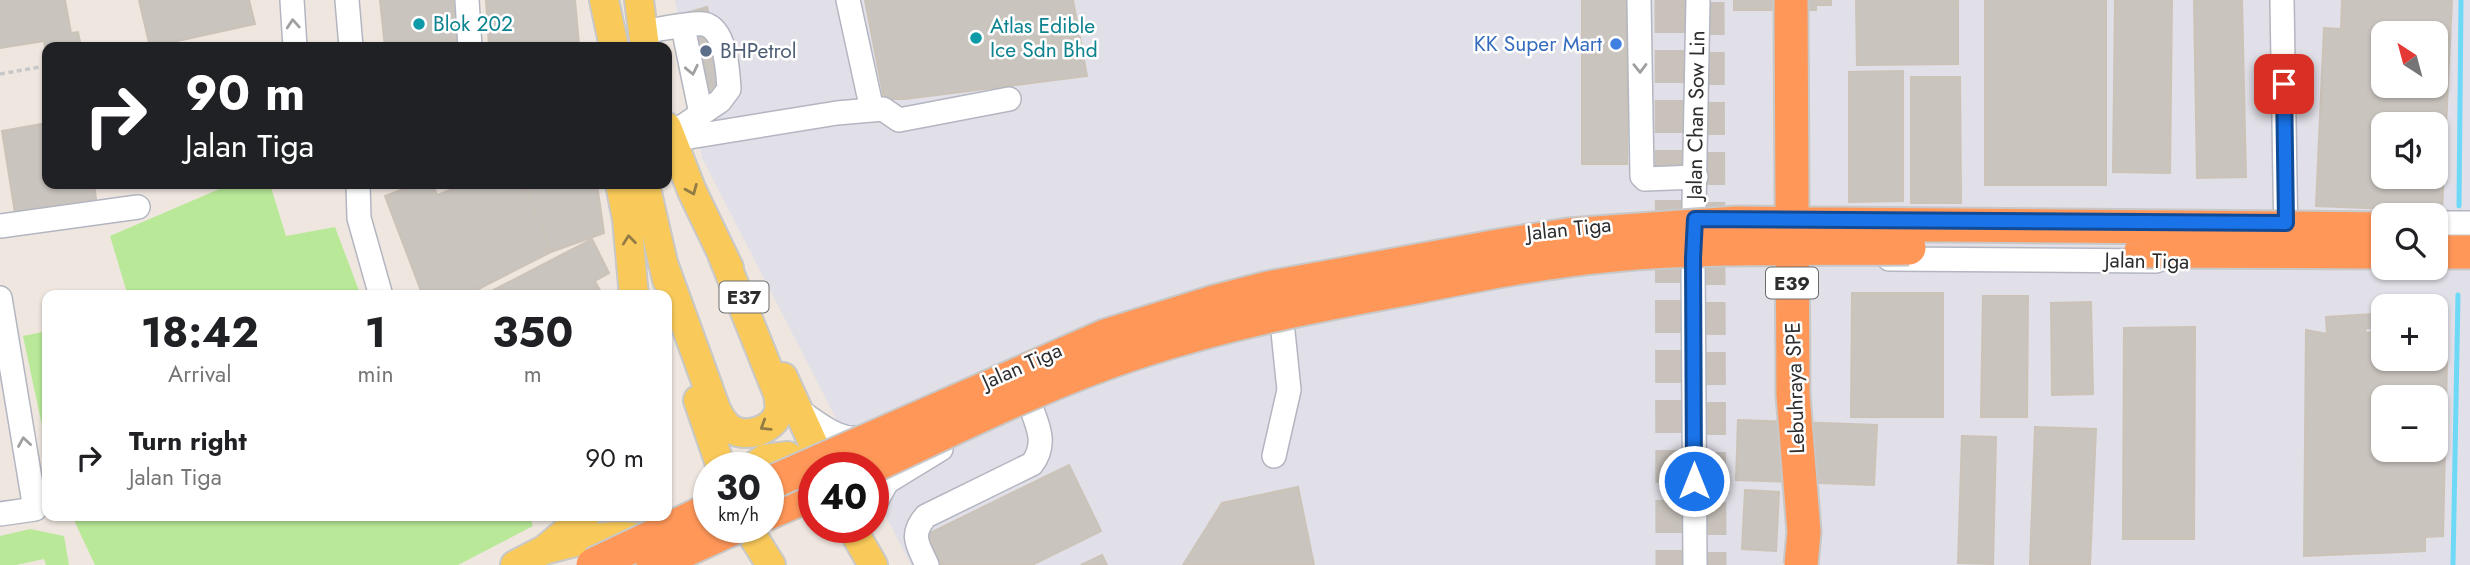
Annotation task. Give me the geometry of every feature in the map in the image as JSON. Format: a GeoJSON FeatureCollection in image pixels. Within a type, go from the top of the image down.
{"type":"FeatureCollection","features":[{"type":"Feature","properties":{"kind":"highway","name":"Lebuhraya SPE"},"geometry":{"type":"LineString","coordinates":[[1791,0],[1793,395],[1804,532],[1801,565]]}},
{"type":"Feature","properties":{"kind":"highway","name":"Lebuhraya SPE"},"geometry":{"type":"LineString","coordinates":[[1808,0],[1806,392],[1817,526],[1816,565]]}},
{"type":"Feature","properties":{"kind":"highway"},"geometry":{"type":"LineString","coordinates":[[784,477],[1092,341],[1144,323],[1268,288],[1504,244],[1568,235],[1737,223],[2371,229]]}},
{"type":"Feature","properties":{"kind":"highway"},"geometry":{"type":"LineString","coordinates":[[2448,229],[2470,230]]}},
{"type":"Feature","properties":{"kind":"highway"},"geometry":{"type":"LineString","coordinates":[[889,459],[1061,381],[1149,348],[1234,323],[1322,304],[1611,255],[1687,250],[1957,247],[2371,252]]}},
{"type":"Feature","properties":{"kind":"highway"},"geometry":{"type":"LineString","coordinates":[[2448,252],[2470,252]]}},
{"type":"Feature","properties":{"kind":"highway"},"geometry":{"type":"LineString","coordinates":[[593,565],[693,518]]}},
{"type":"Feature","properties":{"kind":"highway"},"geometry":{"type":"LineString","coordinates":[[653,565],[701,543]]}},
{"type":"Feature","properties":{"kind":"main road"},"geometry":{"type":"LineString","coordinates":[[639,0],[644,40]]}},
{"type":"Feature","properties":{"kind":"main road"},"geometry":{"type":"LineString","coordinates":[[604,3],[604,42]]}},
{"type":"Feature","properties":{"kind":"main road"},"geometry":{"type":"LineString","coordinates":[[604,3],[613,42]]}},
{"type":"Feature","properties":{"kind":"main road","name":"E37"},"geometry":{"type":"LineString","coordinates":[[672,141],[692,191],[756,319],[817,452]]}},
{"type":"Feature","properties":{"kind":"main road"},"geometry":{"type":"LineString","coordinates":[[621,189],[627,219],[633,290]]}},
{"type":"Feature","properties":{"kind":"main road"},"geometry":{"type":"LineString","coordinates":[[646,189],[670,290]]}},
{"type":"Feature","properties":{"kind":"main road"},"geometry":{"type":"LineString","coordinates":[[663,263],[716,409],[730,429],[749,434],[774,421],[780,405],[774,383],[722,254]]}},
{"type":"Feature","properties":{"kind":"main road"},"geometry":{"type":"LineString","coordinates":[[672,298],[701,409],[716,452]]}},
{"type":"Feature","properties":{"kind":"main road"},"geometry":{"type":"LineString","coordinates":[[515,565],[578,521]]}},
{"type":"Feature","properties":{"kind":"main road"},"geometry":{"type":"LineString","coordinates":[[557,535],[621,535],[663,542],[685,555],[693,565]]}},
{"type":"Feature","properties":{"kind":"main road"},"geometry":{"type":"LineString","coordinates":[[757,543],[771,565]]}},
{"type":"Feature","properties":{"kind":"main road"},"geometry":{"type":"LineString","coordinates":[[771,543],[782,565]]}},
{"type":"Feature","properties":{"kind":"main road"},"geometry":{"type":"LineString","coordinates":[[844,543],[856,565]]}},
{"type":"Feature","properties":{"kind":"main road"},"geometry":{"type":"LineString","coordinates":[[861,543],[875,565]]}},
{"type":"Feature","properties":{"kind":"street"},"geometry":{"type":"LineString","coordinates":[[292,0],[295,42]]}},
{"type":"Feature","properties":{"kind":"street"},"geometry":{"type":"LineString","coordinates":[[347,0],[351,42]]}},
{"type":"Feature","properties":{"kind":"street"},"geometry":{"type":"LineString","coordinates":[[467,0],[470,42]]}},
{"type":"Feature","properties":{"kind":"street"},"geometry":{"type":"LineString","coordinates":[[848,0],[872,110]]}},
{"type":"Feature","properties":{"kind":"street"},"geometry":{"type":"LineString","coordinates":[[1639,0],[1642,176],[1645,179],[1696,177]]}},
{"type":"Feature","properties":{"kind":"street","name":"Jalan Chan Sow Lin"},"geometry":{"type":"LineString","coordinates":[[1695,565],[1693,258],[1698,0]]}},
{"type":"Feature","properties":{"kind":"street"},"geometry":{"type":"LineString","coordinates":[[2282,0],[2287,262]]}},
{"type":"Feature","properties":{"kind":"street"},"geometry":{"type":"LineString","coordinates":[[644,40],[682,27],[704,24],[714,30],[726,57],[729,89],[720,101],[672,132]]}},
{"type":"Feature","properties":{"kind":"street"},"geometry":{"type":"LineString","coordinates":[[682,27],[701,114]]}},
{"type":"Feature","properties":{"kind":"street"},"geometry":{"type":"LineString","coordinates":[[672,134],[883,109],[899,120],[1009,99]]}},
{"type":"Feature","properties":{"kind":"street"},"geometry":{"type":"LineString","coordinates":[[358,189],[359,218],[380,290]]}},
{"type":"Feature","properties":{"kind":"street"},"geometry":{"type":"LineString","coordinates":[[0,226],[138,207]]}},
{"type":"Feature","properties":{"kind":"street","name":"Jalan Tiga"},"geometry":{"type":"LineString","coordinates":[[798,410],[836,435],[862,438],[1068,345],[1220,292],[1401,253],[1598,224],[1695,219],[2371,223]]}},
{"type":"Feature","properties":{"kind":"street"},"geometry":{"type":"LineString","coordinates":[[2448,223],[2470,223]]}},
{"type":"Feature","properties":{"kind":"street","name":"Jalan Tiga"},"geometry":{"type":"LineString","coordinates":[[889,481],[987,422],[1029,402],[1150,358],[1230,333],[1368,303],[1555,268],[1693,258],[2371,261]]}},
{"type":"Feature","properties":{"kind":"street"},"geometry":{"type":"LineString","coordinates":[[2448,261],[2470,260]]}},
{"type":"Feature","properties":{"kind":"street"},"geometry":{"type":"LineString","coordinates":[[0,298],[35,509],[0,514]]}},
{"type":"Feature","properties":{"kind":"street"},"geometry":{"type":"LineString","coordinates":[[1275,456],[1289,390],[1282,322]]}},
{"type":"Feature","properties":{"kind":"street"},"geometry":{"type":"LineString","coordinates":[[927,565],[916,538],[918,525],[926,516],[1032,464],[1035,460],[1040,449],[1041,435],[1029,402]]}},
{"type":"Feature","properties":{"kind":"street"},"geometry":{"type":"LineString","coordinates":[[870,543],[875,565]]}},
{"type":"Feature","properties":{"kind":"path"},"geometry":{"type":"LineString","coordinates":[[0,74],[42,67]]}},
{"type":"Feature","properties":{"kind":"shaded area"},"geometry":{"type":"Polygon","coordinates":[[[675,0],[2470,0],[2470,565],[911,565],[889,522],[889,452],[853,452],[702,158],[675,0]]]}},
{"type":"Feature","properties":{"kind":"green space"},"geometry":{"type":"Polygon","coordinates":[[[219,189],[272,189],[286,236],[335,227],[359,290],[126,290],[110,236],[219,189]]]}},
{"type":"Feature","properties":{"kind":"green space"},"geometry":{"type":"Polygon","coordinates":[[[42,332],[42,425],[23,336],[42,332]]]}},
{"type":"Feature","properties":{"kind":"green space"},"geometry":{"type":"Polygon","coordinates":[[[74,521],[532,521],[533,526],[458,565],[95,565],[74,521]]]}},
{"type":"Feature","properties":{"kind":"green space"},"geometry":{"type":"Polygon","coordinates":[[[30,529],[64,536],[69,565],[46,565],[44,559],[16,565],[0,565],[0,536],[30,529]]]}},
{"type":"Feature","properties":{"kind":"building"},"geometry":{"type":"Polygon","coordinates":[[[0,0],[65,0],[71,33],[78,32],[80,42],[44,41],[0,48],[0,0]]]}},
{"type":"Feature","properties":{"kind":"building"},"geometry":{"type":"Polygon","coordinates":[[[139,0],[249,0],[255,24],[173,42],[149,42],[139,0]]]}},
{"type":"Feature","properties":{"kind":"building","name":"Blok 202"},"geometry":{"type":"Polygon","coordinates":[[[380,0],[453,0],[457,42],[384,42],[380,0]]]}},
{"type":"Feature","properties":{"kind":"building"},"geometry":{"type":"Polygon","coordinates":[[[486,0],[575,0],[579,42],[489,42],[486,0]]]}},
{"type":"Feature","properties":{"kind":"building","name":"Atlas Edible Ice Sdn Bhd"},"geometry":{"type":"Polygon","coordinates":[[[865,0],[1073,0],[1087,76],[905,99],[884,99],[865,0]]]}},
{"type":"Feature","properties":{"kind":"building"},"geometry":{"type":"Polygon","coordinates":[[[1582,0],[1627,0],[1627,164],[1582,164],[1582,0]]]}},
{"type":"Feature","properties":{"kind":"building"},"geometry":{"type":"Polygon","coordinates":[[[1734,0],[1831,0],[1831,5],[1816,5],[1816,10],[1734,10],[1734,0]]]}},
{"type":"Feature","properties":{"kind":"building"},"geometry":{"type":"Polygon","coordinates":[[[1856,0],[1958,0],[1958,64],[1857,65],[1856,0]]]}},
{"type":"Feature","properties":{"kind":"building"},"geometry":{"type":"Polygon","coordinates":[[[1985,0],[2106,0],[2106,185],[1985,185],[1985,0]]]}},
{"type":"Feature","properties":{"kind":"building"},"geometry":{"type":"Polygon","coordinates":[[[2115,0],[2172,0],[2170,173],[2113,172],[2115,0]]]}},
{"type":"Feature","properties":{"kind":"building"},"geometry":{"type":"Polygon","coordinates":[[[2194,0],[2242,0],[2246,177],[2197,178],[2194,0]]]}},
{"type":"Feature","properties":{"kind":"building"},"geometry":{"type":"Polygon","coordinates":[[[2342,0],[2452,0],[2448,84],[2448,21],[2371,21],[2371,98],[2447,98],[2447,112],[2371,112],[2371,189],[2443,189],[2442,203],[2371,203],[2371,208],[2316,206],[2324,28],[2341,29],[2342,0]]]}},
{"type":"Feature","properties":{"kind":"building","name":"BHPetrol"},"geometry":{"type":"Polygon","coordinates":[[[707,7],[728,89],[704,95],[683,14],[707,7]]]}},
{"type":"Feature","properties":{"kind":"building"},"geometry":{"type":"Polygon","coordinates":[[[1903,71],[1903,201],[1849,202],[1849,72],[1903,71]]]}},
{"type":"Feature","properties":{"kind":"building"},"geometry":{"type":"Polygon","coordinates":[[[1911,77],[1960,77],[1961,203],[1911,203],[1911,77]]]}},
{"type":"Feature","properties":{"kind":"building"},"geometry":{"type":"Polygon","coordinates":[[[42,124],[42,189],[95,189],[96,199],[15,213],[2,131],[42,124]]]}},
{"type":"Feature","properties":{"kind":"building"},"geometry":{"type":"Polygon","coordinates":[[[403,189],[435,189],[437,195],[453,189],[527,189],[551,252],[477,290],[421,290],[385,196],[403,189]]]}},
{"type":"Feature","properties":{"kind":"building"},"geometry":{"type":"Polygon","coordinates":[[[527,189],[598,189],[604,233],[551,252],[527,189]]]}},
{"type":"Feature","properties":{"kind":"building"},"geometry":{"type":"Polygon","coordinates":[[[592,239],[609,273],[595,281],[600,290],[494,290],[592,239]]]}},
{"type":"Feature","properties":{"kind":"building"},"geometry":{"type":"Polygon","coordinates":[[[1852,293],[1943,293],[1943,417],[1851,417],[1852,293]]]}},
{"type":"Feature","properties":{"kind":"building"},"geometry":{"type":"Polygon","coordinates":[[[1983,296],[2028,296],[2027,417],[1981,417],[1983,296]]]}},
{"type":"Feature","properties":{"kind":"building"},"geometry":{"type":"Polygon","coordinates":[[[2091,302],[2093,394],[2052,395],[2051,303],[2091,302]]]}},
{"type":"Feature","properties":{"kind":"building"},"geometry":{"type":"Polygon","coordinates":[[[2371,314],[2371,328],[2365,328],[2366,333],[2371,332],[2371,371],[2447,371],[2446,385],[2371,385],[2371,462],[2445,462],[2443,536],[2425,537],[2425,551],[2304,556],[2306,330],[2327,334],[2326,317],[2371,314]]]}},
{"type":"Feature","properties":{"kind":"building"},"geometry":{"type":"Polygon","coordinates":[[[2195,327],[2194,539],[2123,539],[2124,328],[2195,327]]]}},
{"type":"Feature","properties":{"kind":"building"},"geometry":{"type":"Polygon","coordinates":[[[1738,420],[1877,425],[1874,485],[1736,480],[1738,420]]]}},
{"type":"Feature","properties":{"kind":"building"},"geometry":{"type":"Polygon","coordinates":[[[2035,427],[2096,429],[2090,565],[2030,565],[2035,427]]]}},
{"type":"Feature","properties":{"kind":"building"},"geometry":{"type":"Polygon","coordinates":[[[1962,436],[1996,437],[1993,564],[1958,563],[1962,436]]]}},
{"type":"Feature","properties":{"kind":"building"},"geometry":{"type":"Polygon","coordinates":[[[1069,465],[1101,531],[1032,565],[941,565],[926,535],[1069,465]]]}},
{"type":"Feature","properties":{"kind":"building"},"geometry":{"type":"Polygon","coordinates":[[[1298,487],[1314,565],[1183,565],[1222,503],[1298,487]]]}},
{"type":"Feature","properties":{"kind":"building"},"geometry":{"type":"Polygon","coordinates":[[[1745,490],[1779,492],[1776,551],[1742,549],[1745,490]]]}},
{"type":"Feature","properties":{"kind":"building"},"geometry":{"type":"Polygon","coordinates":[[[1102,555],[1107,565],[1081,565],[1102,555]]]}},
{"type":"Feature","properties":{"kind":"waterway"},"geometry":{"type":"LineString","coordinates":[[2459,206],[2461,0]]}},
{"type":"Feature","properties":{"kind":"waterway"},"geometry":{"type":"LineString","coordinates":[[2453,565],[2458,295]]}},
{"type":"Feature","properties":{"kind":"tunnel"},"geometry":{"type":"LineString","coordinates":[[1671,0],[1672,565]]}},
{"type":"Feature","properties":{"kind":"tunnel"},"geometry":{"type":"LineString","coordinates":[[1708,2],[1710,565]]}},
{"type":"Feature","properties":{"kind":"place","name":"Blok 202"},"geometry":{"type":"Point","coordinates":[419,24]}},
{"type":"Feature","properties":{"kind":"place","name":"Atlas Edible Ice Sdn Bhd"},"geometry":{"type":"Point","coordinates":[976,38]}},
{"type":"Feature","properties":{"kind":"place","name":"KK Super Mart"},"geometry":{"type":"Point","coordinates":[1616,44]}},
{"type":"Feature","properties":{"kind":"place","name":"BHPetrol"},"geometry":{"type":"Point","coordinates":[706,51]}},
{"type":"Feature","properties":{"kind":"route"},"geometry":{"type":"LineString","coordinates":[[1694,481],[1695,219],[2286,223],[2284,84]]}}]}
